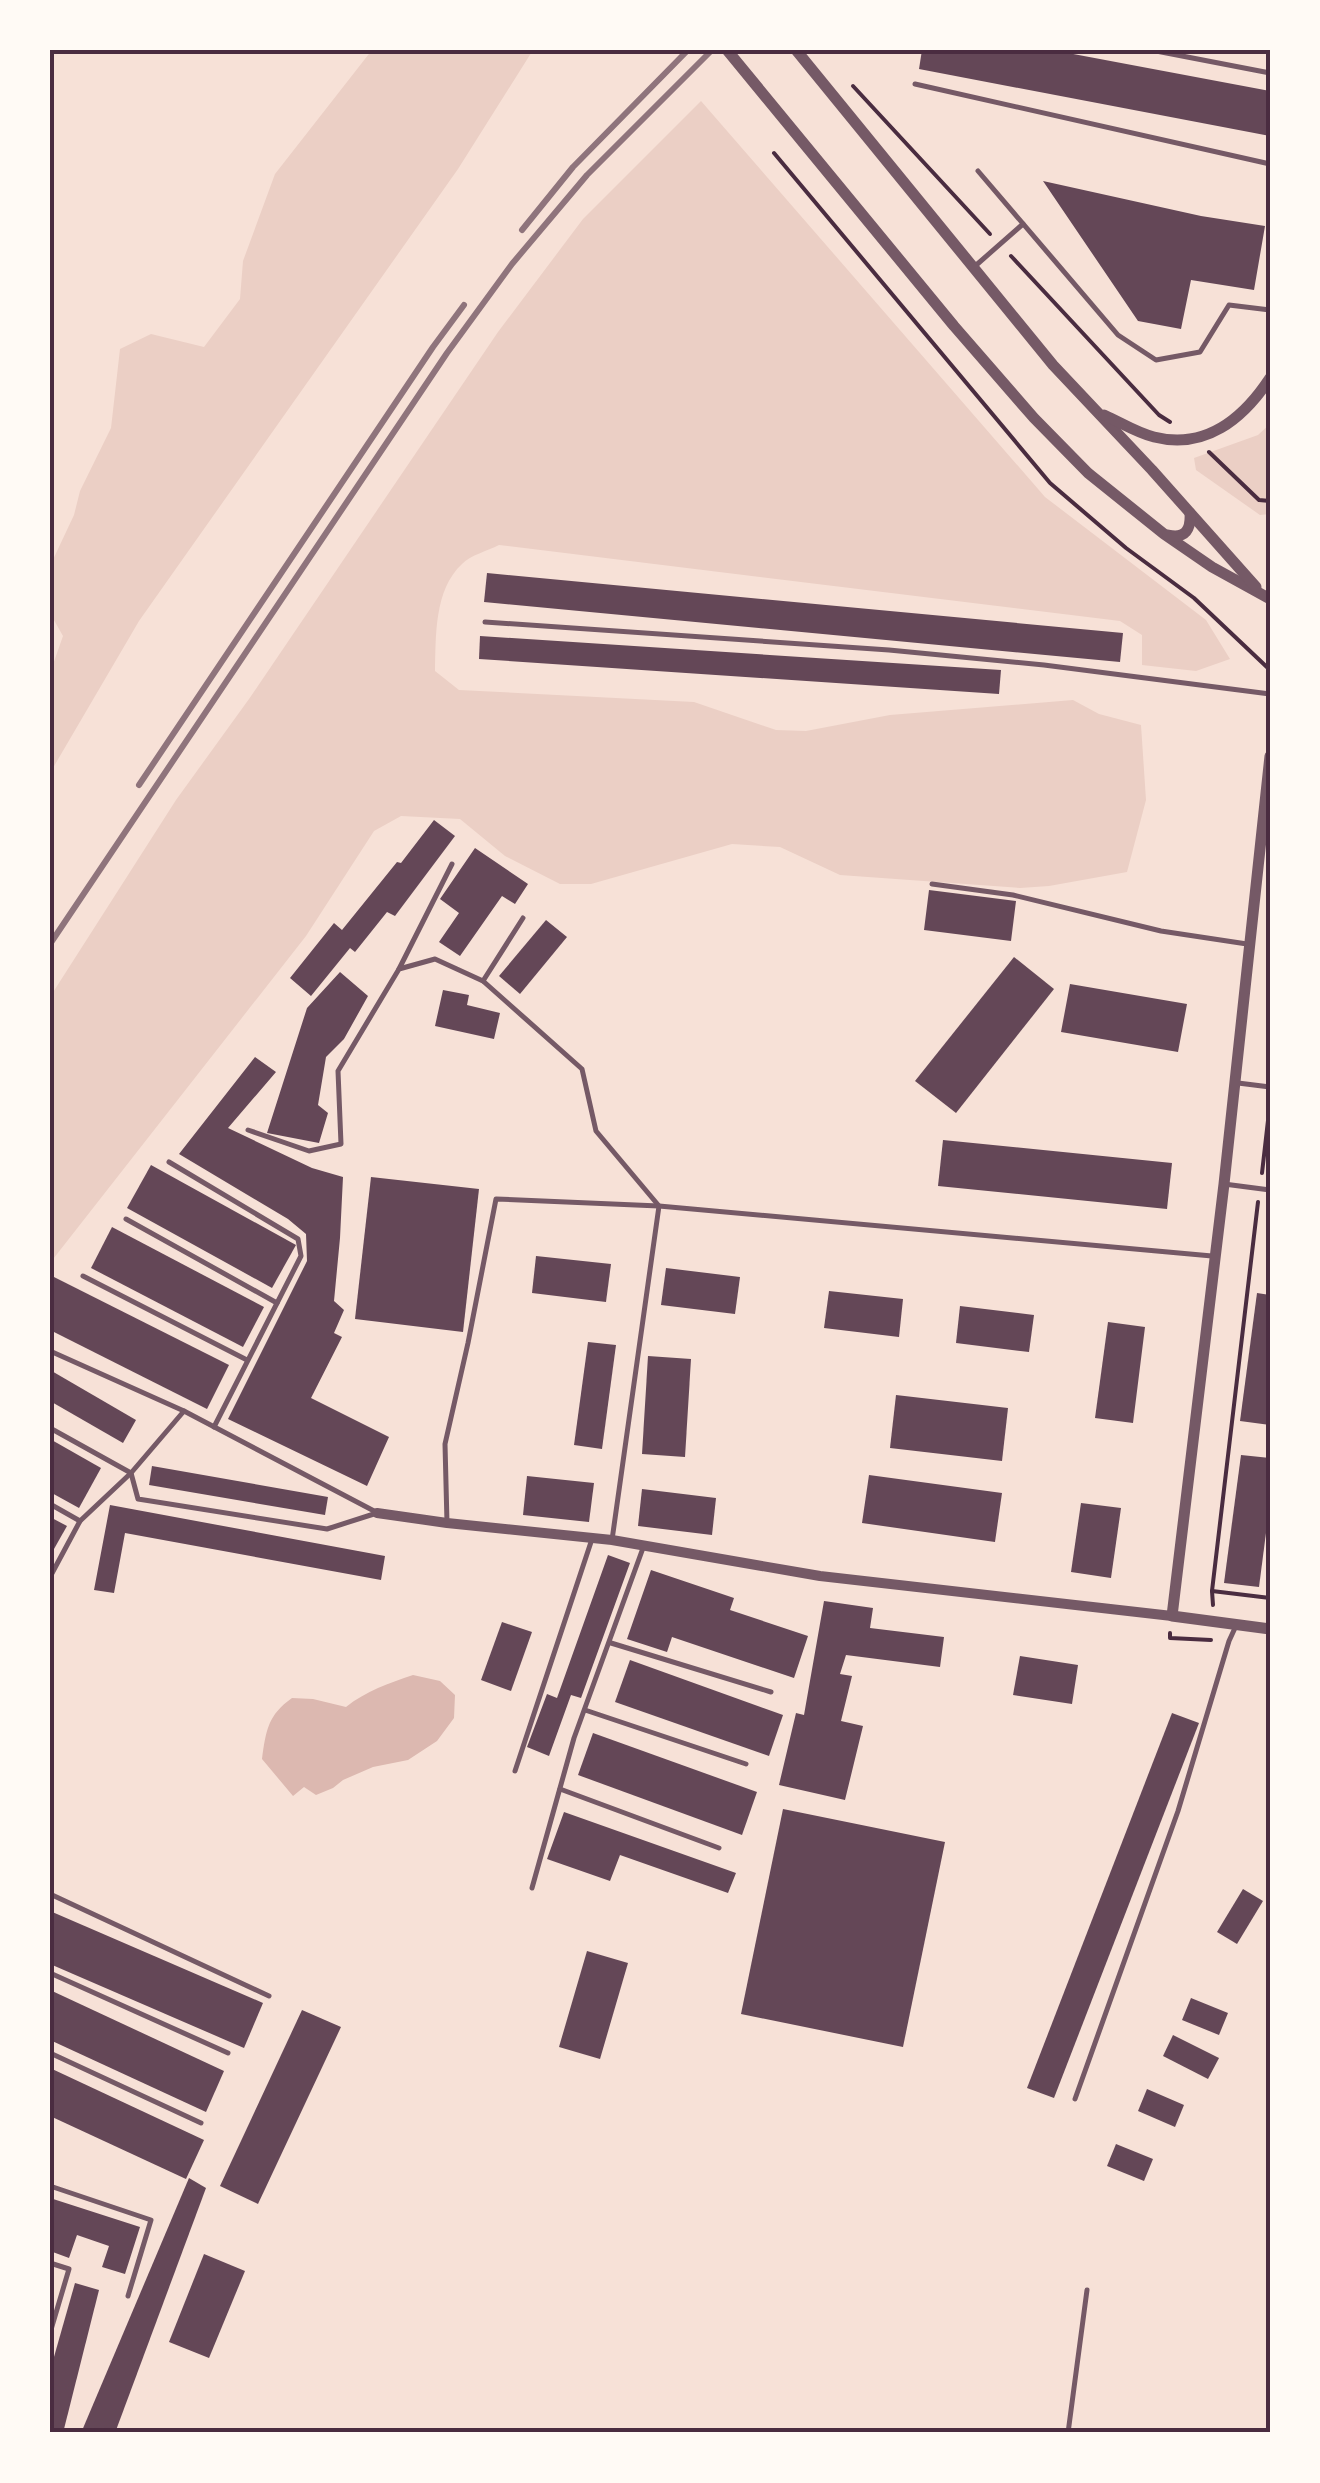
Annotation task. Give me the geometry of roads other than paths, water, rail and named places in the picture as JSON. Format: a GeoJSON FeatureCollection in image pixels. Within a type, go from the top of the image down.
{"type":"FeatureCollection","features":[{"type":"Feature","properties":{"kind":"street"},"geometry":{"type":"LineString","coordinates":[[726,50],[1034,418],[1088,472],[1164,534],[1212,567],[1266,596]]}},
{"type":"Feature","properties":{"kind":"street"},"geometry":{"type":"LineString","coordinates":[[796,50],[1053,365],[1266,596]]}},
{"type":"Feature","properties":{"kind":"street"},"geometry":{"type":"LineString","coordinates":[[1095,412],[1154,437],[1196,440],[1243,412],[1270,378]]}},
{"type":"Feature","properties":{"kind":"street"},"geometry":{"type":"LineString","coordinates":[[1164,534],[1186,534],[1190,512]]}},
{"type":"Feature","properties":{"kind":"street"},"geometry":{"type":"LineString","coordinates":[[1172,1616],[1250,945],[1265,847],[1270,756]]}},
{"type":"Feature","properties":{"kind":"street"},"geometry":{"type":"LineString","coordinates":[[377,1513],[612,1540],[820,1576],[1270,1629]]}},
{"type":"Feature","properties":{"kind":"lane"},"geometry":{"type":"LineString","coordinates":[[1150,50],[1270,72]]}},
{"type":"Feature","properties":{"kind":"lane"},"geometry":{"type":"LineString","coordinates":[[915,84],[1270,164]]}},
{"type":"Feature","properties":{"kind":"lane"},"geometry":{"type":"LineString","coordinates":[[978,171],[1118,335],[1156,360],[1200,352],[1229,305],[1270,310]]}},
{"type":"Feature","properties":{"kind":"lane"},"geometry":{"type":"LineString","coordinates":[[974,268],[1023,224]]}},
{"type":"Feature","properties":{"kind":"lane"},"geometry":{"type":"LineString","coordinates":[[484,622],[908,652],[1270,694]]}},
{"type":"Feature","properties":{"kind":"lane"},"geometry":{"type":"LineString","coordinates":[[248,1130],[309,1151],[340,1144],[338,1071],[398,969],[452,864]]}},
{"type":"Feature","properties":{"kind":"lane"},"geometry":{"type":"LineString","coordinates":[[932,884],[1013,894],[1161,932],[1250,945]]}},
{"type":"Feature","properties":{"kind":"lane"},"geometry":{"type":"LineString","coordinates":[[483,982],[523,918]]}},
{"type":"Feature","properties":{"kind":"lane"},"geometry":{"type":"LineString","coordinates":[[398,969],[435,959],[483,982],[582,1069],[596,1131],[659,1206],[612,1540]]}},
{"type":"Feature","properties":{"kind":"lane"},"geometry":{"type":"LineString","coordinates":[[1235,1082],[1270,1087]]}},
{"type":"Feature","properties":{"kind":"lane"},"geometry":{"type":"LineString","coordinates":[[170,1162],[298,1238],[300,1256],[214,1427]]}},
{"type":"Feature","properties":{"kind":"lane"},"geometry":{"type":"LineString","coordinates":[[1224,1184],[1270,1190]]}},
{"type":"Feature","properties":{"kind":"lane"},"geometry":{"type":"LineString","coordinates":[[448,1523],[445,1444],[496,1199],[659,1206],[1215,1256]]}},
{"type":"Feature","properties":{"kind":"lane"},"geometry":{"type":"LineString","coordinates":[[126,1219],[277,1303]]}},
{"type":"Feature","properties":{"kind":"lane"},"geometry":{"type":"LineString","coordinates":[[83,1276],[248,1360]]}},
{"type":"Feature","properties":{"kind":"lane"},"geometry":{"type":"LineString","coordinates":[[50,1350],[184,1411],[377,1513]]}},
{"type":"Feature","properties":{"kind":"lane"},"geometry":{"type":"LineString","coordinates":[[50,1578],[80,1521],[131,1473],[184,1411]]}},
{"type":"Feature","properties":{"kind":"lane"},"geometry":{"type":"LineString","coordinates":[[50,1428],[131,1473],[138,1499],[328,1529],[377,1513]]}},
{"type":"Feature","properties":{"kind":"lane"},"geometry":{"type":"LineString","coordinates":[[50,1504],[80,1521]]}},
{"type":"Feature","properties":{"kind":"lane"},"geometry":{"type":"LineString","coordinates":[[515,1771],[592,1539]]}},
{"type":"Feature","properties":{"kind":"lane"},"geometry":{"type":"LineString","coordinates":[[532,1888],[574,1738],[644,1546]]}},
{"type":"Feature","properties":{"kind":"lane"},"geometry":{"type":"LineString","coordinates":[[1075,2099],[1178,1811],[1236,1625]]}},
{"type":"Feature","properties":{"kind":"lane"},"geometry":{"type":"LineString","coordinates":[[610,1643],[771,1692]]}},
{"type":"Feature","properties":{"kind":"lane"},"geometry":{"type":"LineString","coordinates":[[585,1710],[746,1764]]}},
{"type":"Feature","properties":{"kind":"lane"},"geometry":{"type":"LineString","coordinates":[[560,1790],[719,1848]]}},
{"type":"Feature","properties":{"kind":"lane"},"geometry":{"type":"LineString","coordinates":[[50,1894],[269,1996]]}},
{"type":"Feature","properties":{"kind":"lane"},"geometry":{"type":"LineString","coordinates":[[50,1973],[228,2053]]}},
{"type":"Feature","properties":{"kind":"lane"},"geometry":{"type":"LineString","coordinates":[[50,2053],[201,2123]]}},
{"type":"Feature","properties":{"kind":"lane"},"geometry":{"type":"LineString","coordinates":[[50,2186],[151,2220],[128,2296]]}},
{"type":"Feature","properties":{"kind":"lane"},"geometry":{"type":"LineString","coordinates":[[50,2263],[70,2269],[50,2333]]}},
{"type":"Feature","properties":{"kind":"lane"},"geometry":{"type":"LineString","coordinates":[[1068,2433],[1087,2290]]}},
{"type":"Feature","properties":{"kind":"railway"},"geometry":{"type":"LineString","coordinates":[[522,230],[573,167],[688,50]]}},
{"type":"Feature","properties":{"kind":"railway"},"geometry":{"type":"LineString","coordinates":[[50,944],[447,353],[512,264],[587,175],[712,50]]}},
{"type":"Feature","properties":{"kind":"railway"},"geometry":{"type":"LineString","coordinates":[[139,785],[464,305]]}}]}
